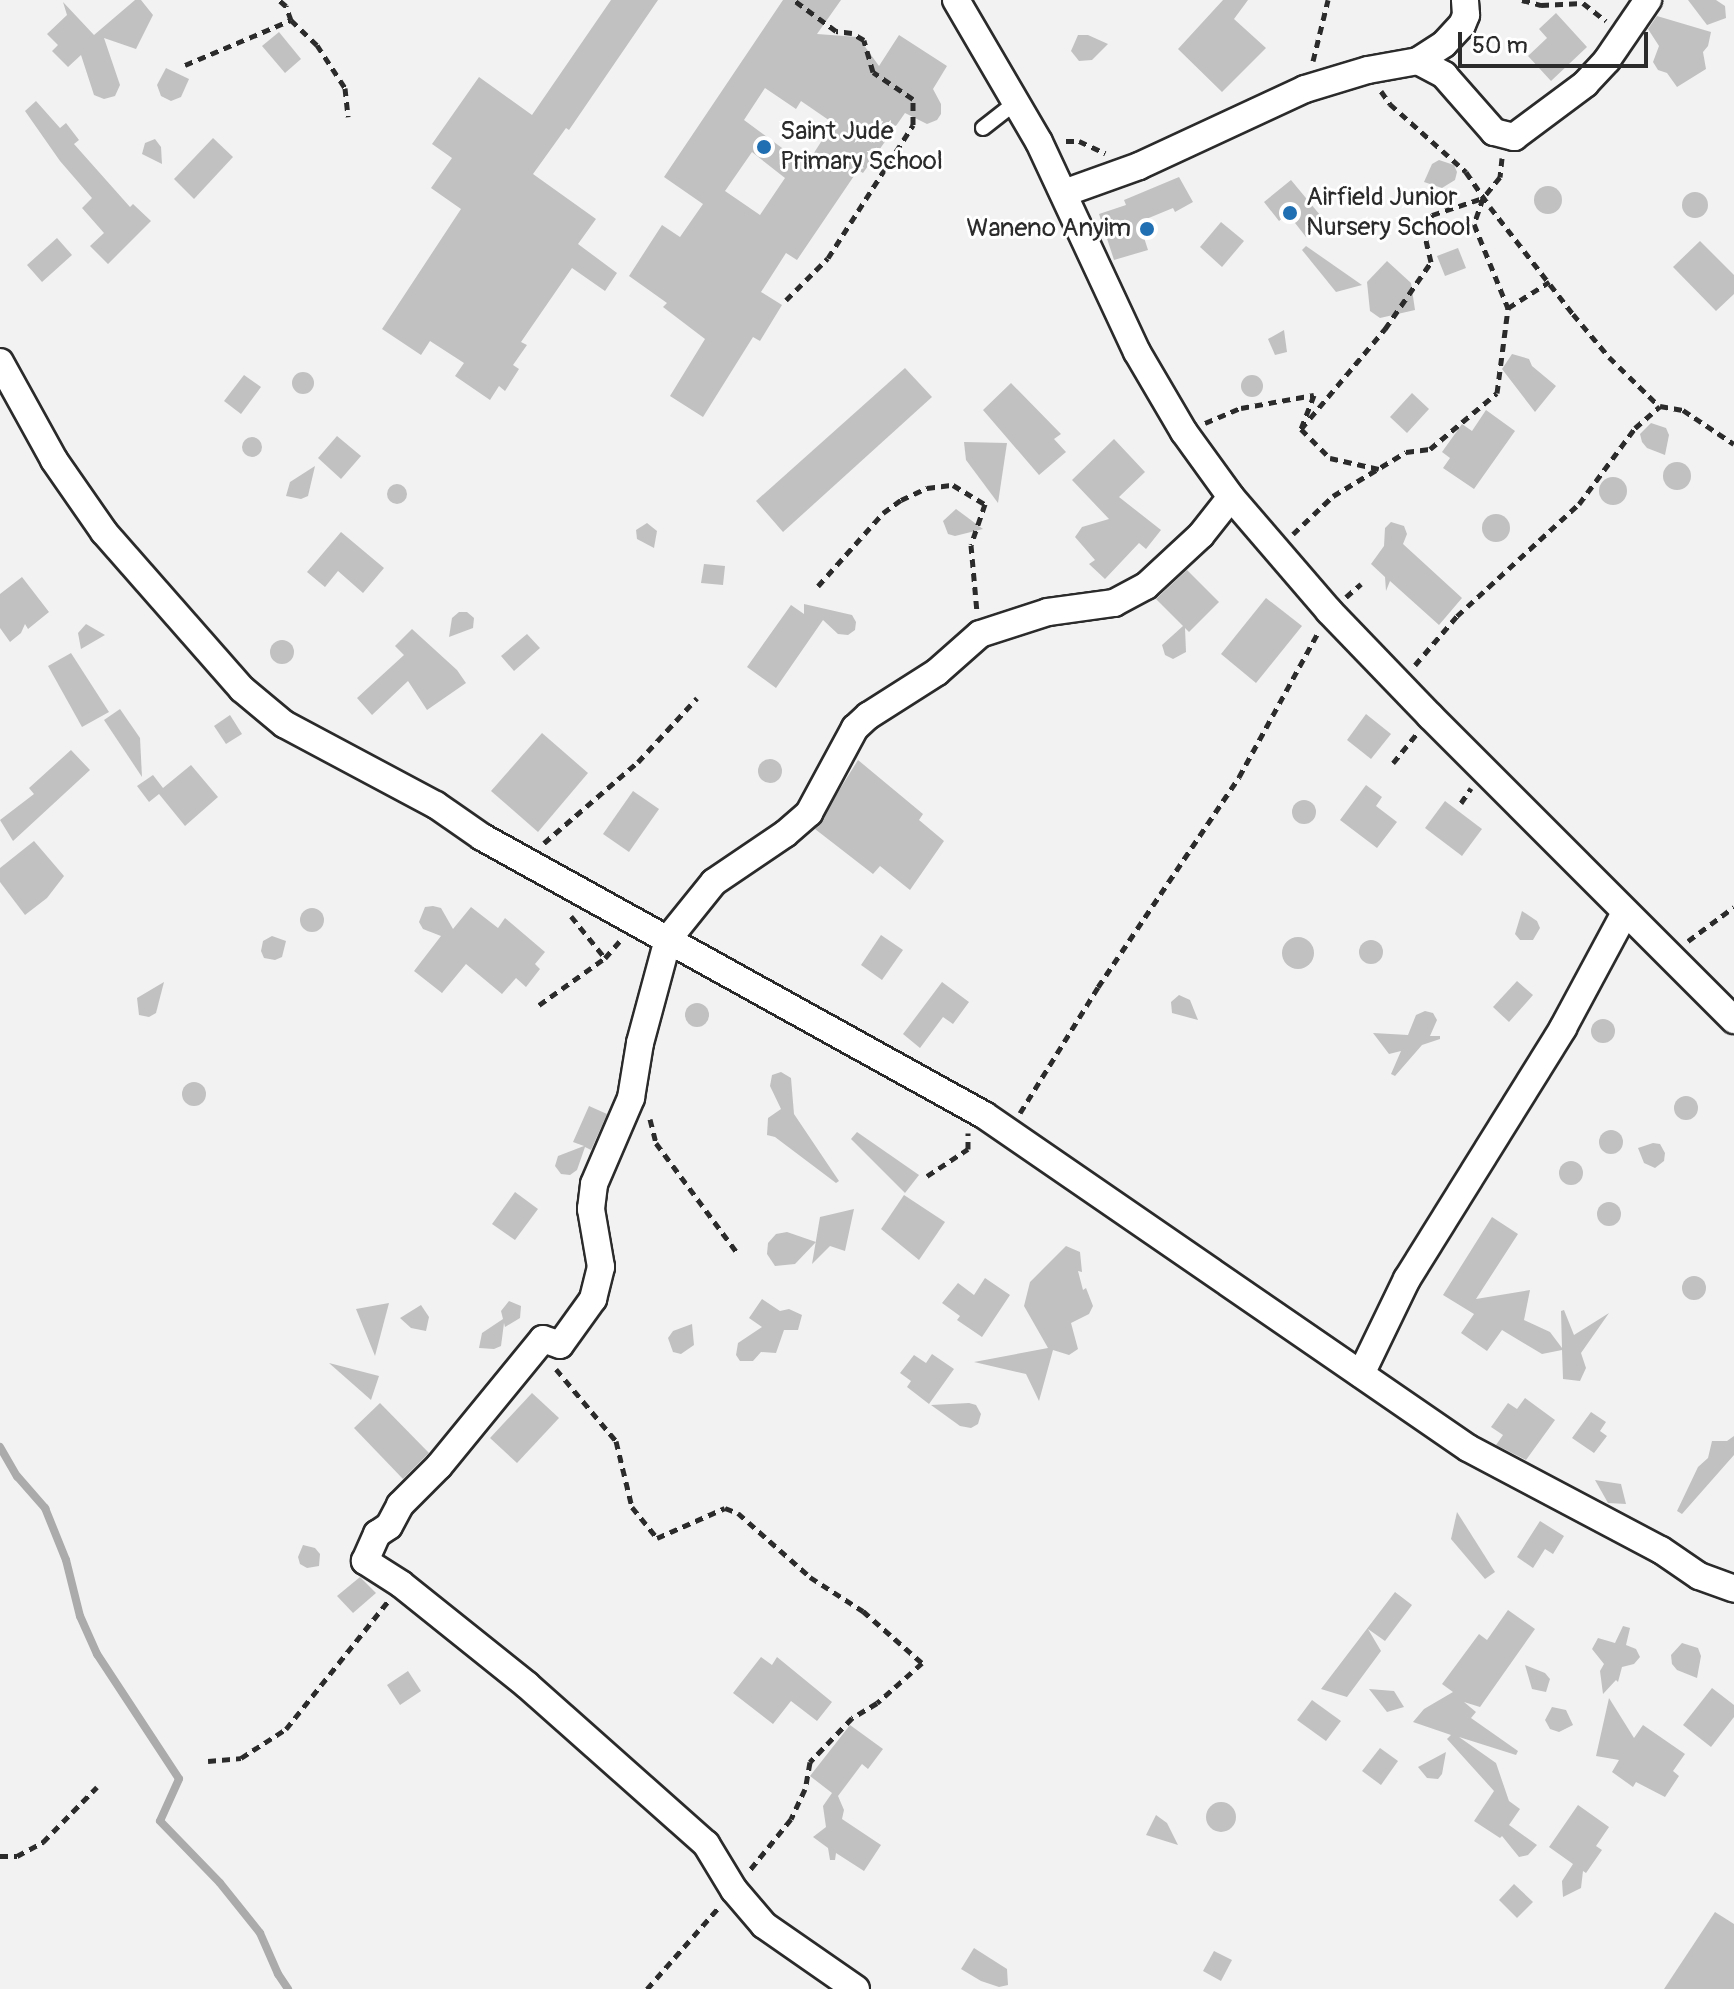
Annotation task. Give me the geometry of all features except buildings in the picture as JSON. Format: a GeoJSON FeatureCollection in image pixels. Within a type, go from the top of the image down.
{"type":"FeatureCollection","features":[{"type":"Feature","properties":{"kind":"street"},"geometry":{"type":"LineString","coordinates":[[956,0],[1039,142],[1101,281],[1184,432],[1231,497],[1275,551],[1396,681],[1734,1020]]}},
{"type":"Feature","properties":{"kind":"street"},"geometry":{"type":"LineString","coordinates":[[1064,193],[1139,166],[1305,89],[1368,70],[1418,61],[1444,44],[1462,25],[1466,15],[1465,0]]}},
{"type":"Feature","properties":{"kind":"street"},"geometry":{"type":"LineString","coordinates":[[1418,61],[1444,75],[1485,125],[1505,137],[1519,135],[1569,98],[1607,60],[1648,0]]}},
{"type":"Feature","properties":{"kind":"street"},"geometry":{"type":"LineString","coordinates":[[0,362],[54,460],[104,532],[242,689],[284,724],[436,805],[482,837],[1008,1131],[1468,1448],[1661,1550],[1699,1576],[1734,1589]]}},
{"type":"Feature","properties":{"kind":"street"},"geometry":{"type":"LineString","coordinates":[[856,1989],[764,1925],[734,1890],[706,1844],[527,1685],[401,1584],[365,1561],[377,1534],[389,1526],[400,1505],[439,1466],[543,1339],[560,1345],[598,1287],[601,1267],[592,1197],[631,1098],[640,1043],[668,939],[714,882],[785,834],[809,813],[861,721],[937,672],[980,634],[1037,614],[1114,603],[1146,586],[1201,535],[1231,497]]}},
{"type":"Feature","properties":{"kind":"street"},"geometry":{"type":"LineString","coordinates":[[1361,1374],[1407,1279],[1563,1028],[1625,913]]}},
{"type":"Feature","properties":{"kind":"lane"},"geometry":{"type":"LineString","coordinates":[[983,128],[1015,103]]}},
{"type":"Feature","properties":{"kind":"path"},"geometry":{"type":"LineString","coordinates":[[279,0],[286,6],[291,20],[317,45],[345,88],[348,117]]}},
{"type":"Feature","properties":{"kind":"path"},"geometry":{"type":"LineString","coordinates":[[786,300],[828,258],[913,125],[913,99],[873,72],[864,40],[852,33],[836,31],[794,0]]}},
{"type":"Feature","properties":{"kind":"path"},"geometry":{"type":"LineString","coordinates":[[1305,89],[1328,0]]}},
{"type":"Feature","properties":{"kind":"path"},"geometry":{"type":"LineString","coordinates":[[1522,0],[1541,5],[1584,1],[1622,35]]}},
{"type":"Feature","properties":{"kind":"path"},"geometry":{"type":"LineString","coordinates":[[185,65],[291,20]]}},
{"type":"Feature","properties":{"kind":"path"},"geometry":{"type":"LineString","coordinates":[[1368,70],[1390,104],[1466,172],[1483,198],[1609,357],[1660,406],[1683,410],[1734,444]]}},
{"type":"Feature","properties":{"kind":"path"},"geometry":{"type":"LineString","coordinates":[[1275,551],[1333,496],[1406,452],[1430,449],[1497,393],[1508,308],[1474,224],[1483,198],[1500,177],[1505,137]]}},
{"type":"Feature","properties":{"kind":"path"},"geometry":{"type":"LineString","coordinates":[[1039,142],[1079,141],[1107,154]]}},
{"type":"Feature","properties":{"kind":"path"},"geometry":{"type":"LineString","coordinates":[[1301,429],[1385,329],[1431,262],[1423,228],[1432,215],[1483,198]]}},
{"type":"Feature","properties":{"kind":"path"},"geometry":{"type":"LineString","coordinates":[[1508,308],[1549,282]]}},
{"type":"Feature","properties":{"kind":"path"},"geometry":{"type":"LineString","coordinates":[[1184,432],[1241,408],[1314,395],[1301,429]]}},
{"type":"Feature","properties":{"kind":"path"},"geometry":{"type":"LineString","coordinates":[[1396,681],[1422,659],[1457,616],[1579,504],[1635,428],[1660,406]]}},
{"type":"Feature","properties":{"kind":"path"},"geometry":{"type":"LineString","coordinates":[[1301,429],[1330,458],[1380,469]]}},
{"type":"Feature","properties":{"kind":"path"},"geometry":{"type":"LineString","coordinates":[[818,586],[883,513],[901,500],[927,488],[953,485],[985,504],[971,545],[980,634]]}},
{"type":"Feature","properties":{"kind":"path"},"geometry":{"type":"LineString","coordinates":[[1008,1131],[1098,987],[1239,777],[1329,611],[1361,584]]}},
{"type":"Feature","properties":{"kind":"path"},"geometry":{"type":"LineString","coordinates":[[526,859],[638,762],[697,698]]}},
{"type":"Feature","properties":{"kind":"path"},"geometry":{"type":"LineString","coordinates":[[1393,763],[1430,716]]}},
{"type":"Feature","properties":{"kind":"path"},"geometry":{"type":"LineString","coordinates":[[1666,954],[1734,907]]}},
{"type":"Feature","properties":{"kind":"path"},"geometry":{"type":"LineString","coordinates":[[565,908],[605,958]]}},
{"type":"Feature","properties":{"kind":"path"},"geometry":{"type":"LineString","coordinates":[[539,1005],[605,958],[623,938],[632,919]]}},
{"type":"Feature","properties":{"kind":"path"},"geometry":{"type":"LineString","coordinates":[[631,1098],[651,1120],[656,1143],[738,1254]]}},
{"type":"Feature","properties":{"kind":"path"},"geometry":{"type":"LineString","coordinates":[[927,1176],[968,1149],[968,1124]]}},
{"type":"Feature","properties":{"kind":"path"},"geometry":{"type":"LineString","coordinates":[[543,1339],[559,1375],[616,1441],[632,1507],[657,1538],[725,1508],[738,1513],[810,1577],[863,1611],[922,1663],[877,1703],[852,1718],[810,1762],[805,1789],[791,1819],[647,1989]]}},
{"type":"Feature","properties":{"kind":"path"},"geometry":{"type":"LineString","coordinates":[[208,1761],[241,1758],[286,1729],[401,1584]]}},
{"type":"Feature","properties":{"kind":"path"},"geometry":{"type":"LineString","coordinates":[[0,1856],[17,1856],[43,1842],[97,1787]]}},
{"type":"Feature","properties":{"kind":"waterway"},"geometry":{"type":"LineString","coordinates":[[0,1447],[17,1476],[45,1508],[66,1560],[80,1616],[97,1654],[179,1779],[160,1821],[220,1883],[260,1933],[288,1989]]}},
{"type":"Feature","properties":{"kind":"place","name":"Saint Jude Primary School"},"geometry":{"type":"Point","coordinates":[764,147]}},
{"type":"Feature","properties":{"kind":"place","name":"Airfield Junior Nursery School"},"geometry":{"type":"Point","coordinates":[1290,213]}},
{"type":"Feature","properties":{"kind":"place","name":"Waneno Anyim"},"geometry":{"type":"Point","coordinates":[1147,229]}}]}
